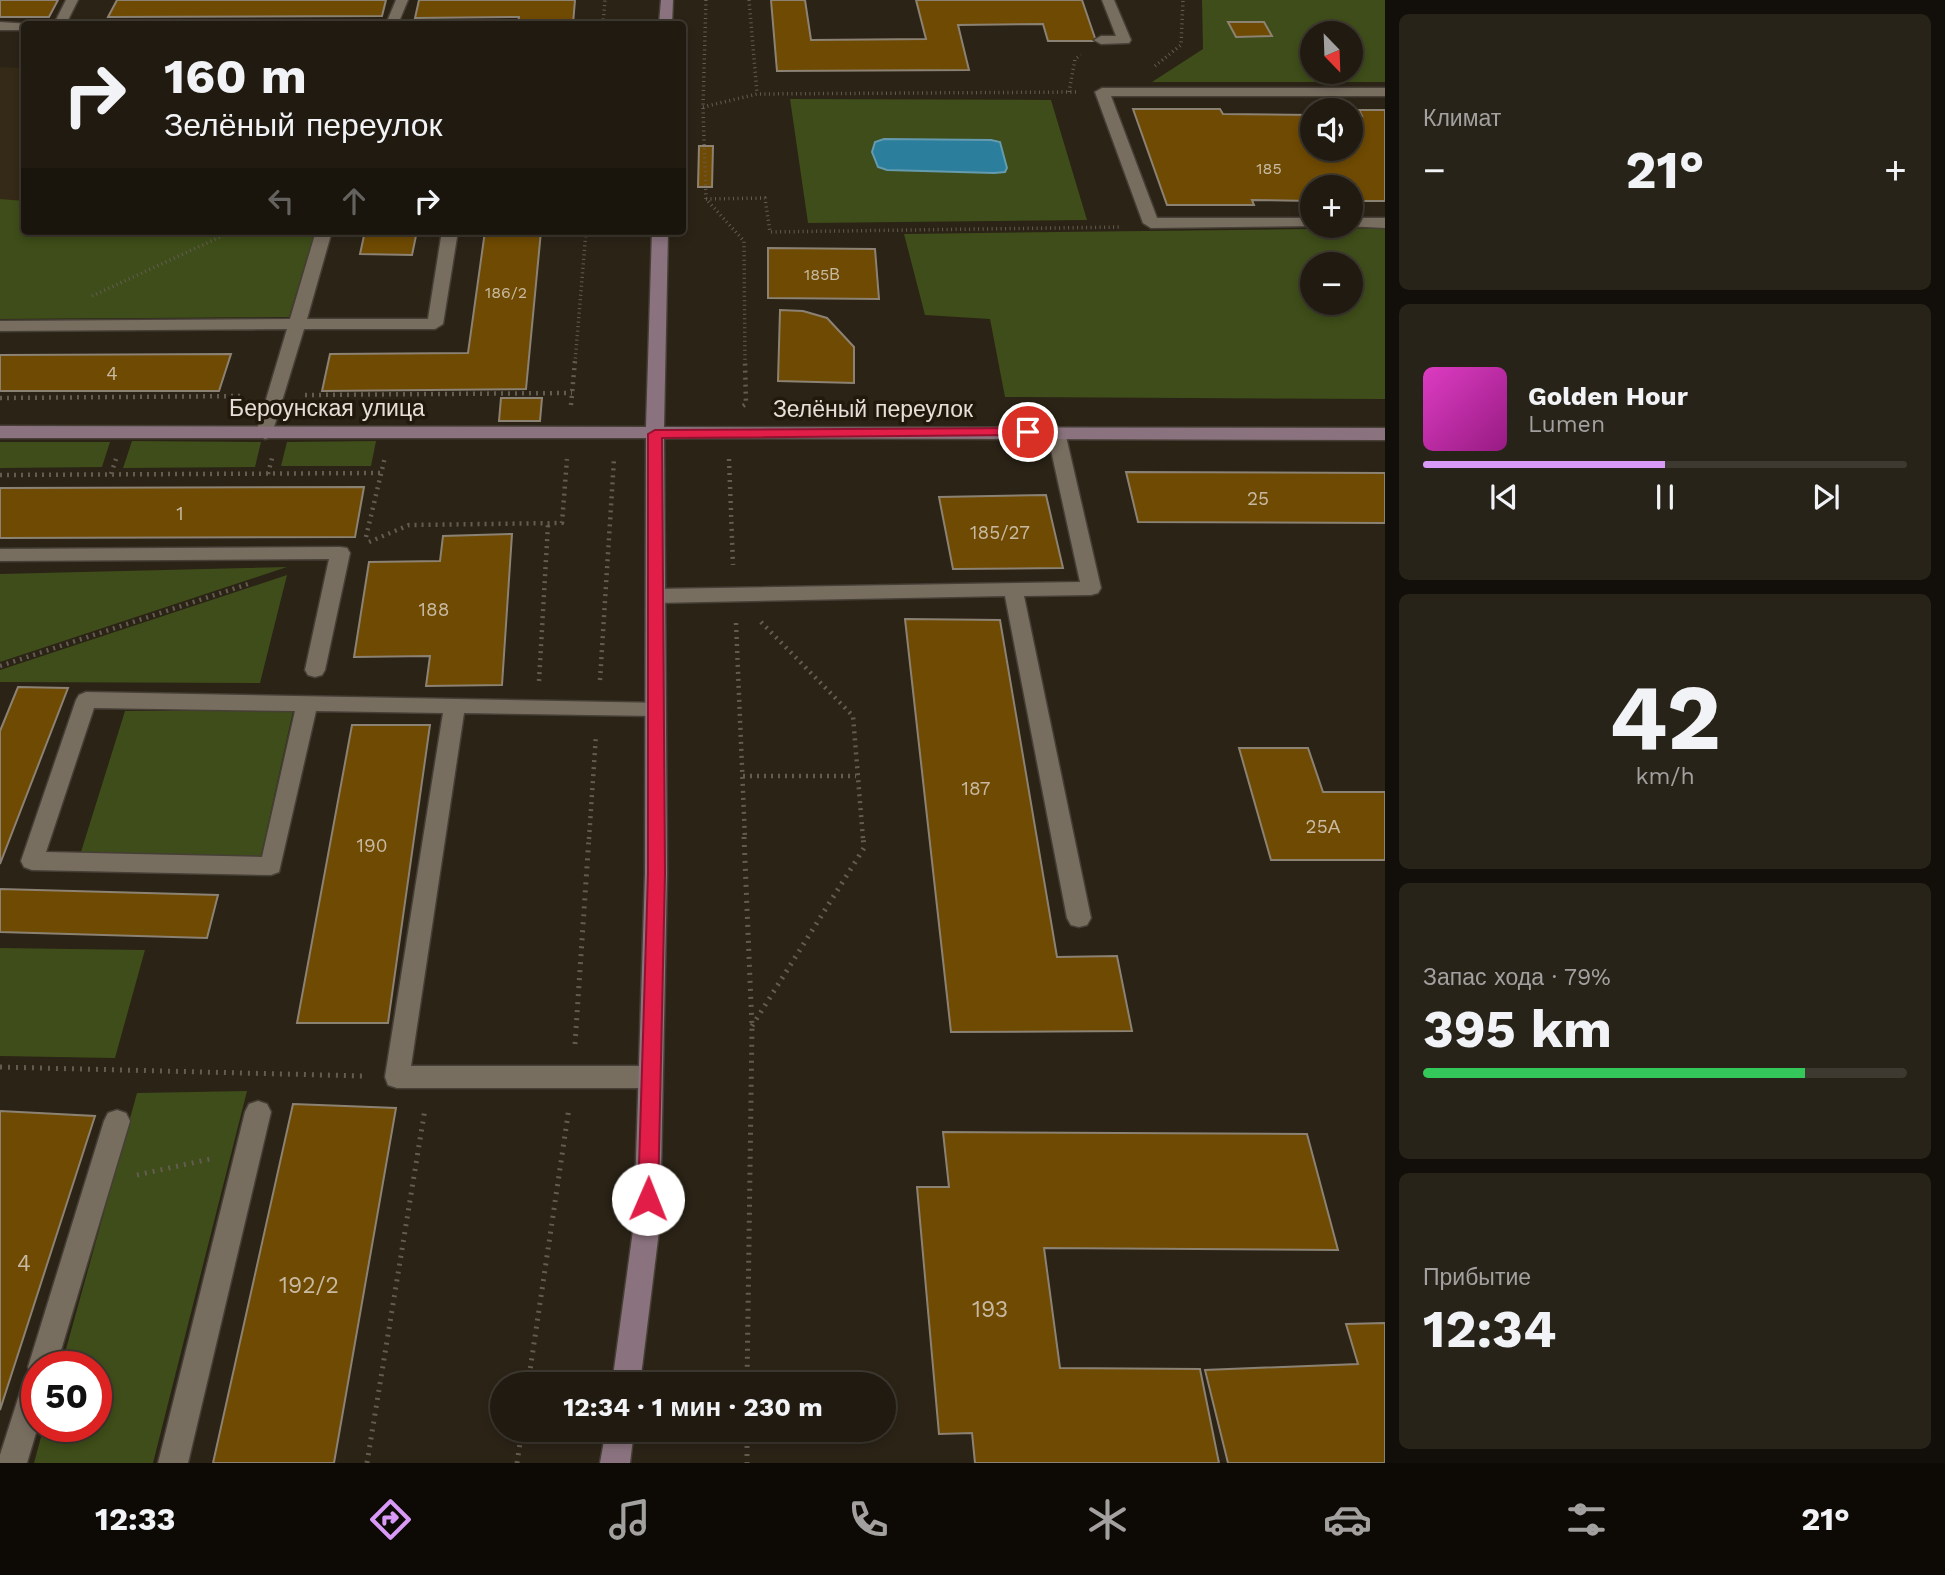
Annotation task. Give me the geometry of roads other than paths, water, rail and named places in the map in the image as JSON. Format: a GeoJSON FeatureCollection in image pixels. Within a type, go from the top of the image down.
{"type":"FeatureCollection","features":[{"type":"Feature","properties":{"kind":"main road"},"geometry":{"type":"LineString","coordinates":[[666,21],[667,0]]}},
{"type":"Feature","properties":{"kind":"main road"},"geometry":{"type":"LineString","coordinates":[[628,1372],[648,1223],[656,873],[655,434],[660,235]]}},
{"type":"Feature","properties":{"kind":"main road","name":"Бероунская улица"},"geometry":{"type":"LineString","coordinates":[[0,432],[655,434]]}},
{"type":"Feature","properties":{"kind":"main road","name":"Зелёный переулок"},"geometry":{"type":"LineString","coordinates":[[655,434],[1385,434]]}},
{"type":"Feature","properties":{"kind":"main road"},"geometry":{"type":"LineString","coordinates":[[615,1463],[618,1442]]}},
{"type":"Feature","properties":{"kind":"street"},"geometry":{"type":"LineString","coordinates":[[62,21],[72,0]]}},
{"type":"Feature","properties":{"kind":"street"},"geometry":{"type":"LineString","coordinates":[[393,21],[402,0]]}},
{"type":"Feature","properties":{"kind":"street"},"geometry":{"type":"LineString","coordinates":[[1101,40],[1124,40],[1108,0]]}},
{"type":"Feature","properties":{"kind":"street"},"geometry":{"type":"LineString","coordinates":[[0,26],[21,26]]}},
{"type":"Feature","properties":{"kind":"street"},"geometry":{"type":"LineString","coordinates":[[1300,223],[1151,223],[1102,92],[1385,92]]}},
{"type":"Feature","properties":{"kind":"street"},"geometry":{"type":"LineString","coordinates":[[1363,223],[1385,223]]}},
{"type":"Feature","properties":{"kind":"street"},"geometry":{"type":"LineString","coordinates":[[265,433],[323,235]]}},
{"type":"Feature","properties":{"kind":"street"},"geometry":{"type":"LineString","coordinates":[[0,327],[435,324],[449,235]]}},
{"type":"Feature","properties":{"kind":"street"},"geometry":{"type":"LineString","coordinates":[[656,597],[1091,588],[1056,432]]}},
{"type":"Feature","properties":{"kind":"street"},"geometry":{"type":"LineString","coordinates":[[0,555],[340,553],[315,670]]}},
{"type":"Feature","properties":{"kind":"street"},"geometry":{"type":"LineString","coordinates":[[1013,589],[1079,918]]}},
{"type":"Feature","properties":{"kind":"street"},"geometry":{"type":"LineString","coordinates":[[307,703],[271,866],[32,861],[86,700],[537,706],[655,708]]}},
{"type":"Feature","properties":{"kind":"street"},"geometry":{"type":"LineString","coordinates":[[455,705],[397,1077],[650,1077]]}},
{"type":"Feature","properties":{"kind":"street"},"geometry":{"type":"LineString","coordinates":[[173,1463],[258,1112]]}},
{"type":"Feature","properties":{"kind":"street"},"geometry":{"type":"LineString","coordinates":[[47,1351],[117,1121]]}},
{"type":"Feature","properties":{"kind":"street"},"geometry":{"type":"LineString","coordinates":[[12,1463],[21,1434]]}},
{"type":"Feature","properties":{"kind":"water"},"geometry":{"type":"Polygon","coordinates":[[[884,139],[1000,142],[1007,168],[1005,172],[994,173],[887,170],[878,167],[872,152],[875,142],[884,139]]]}}]}
